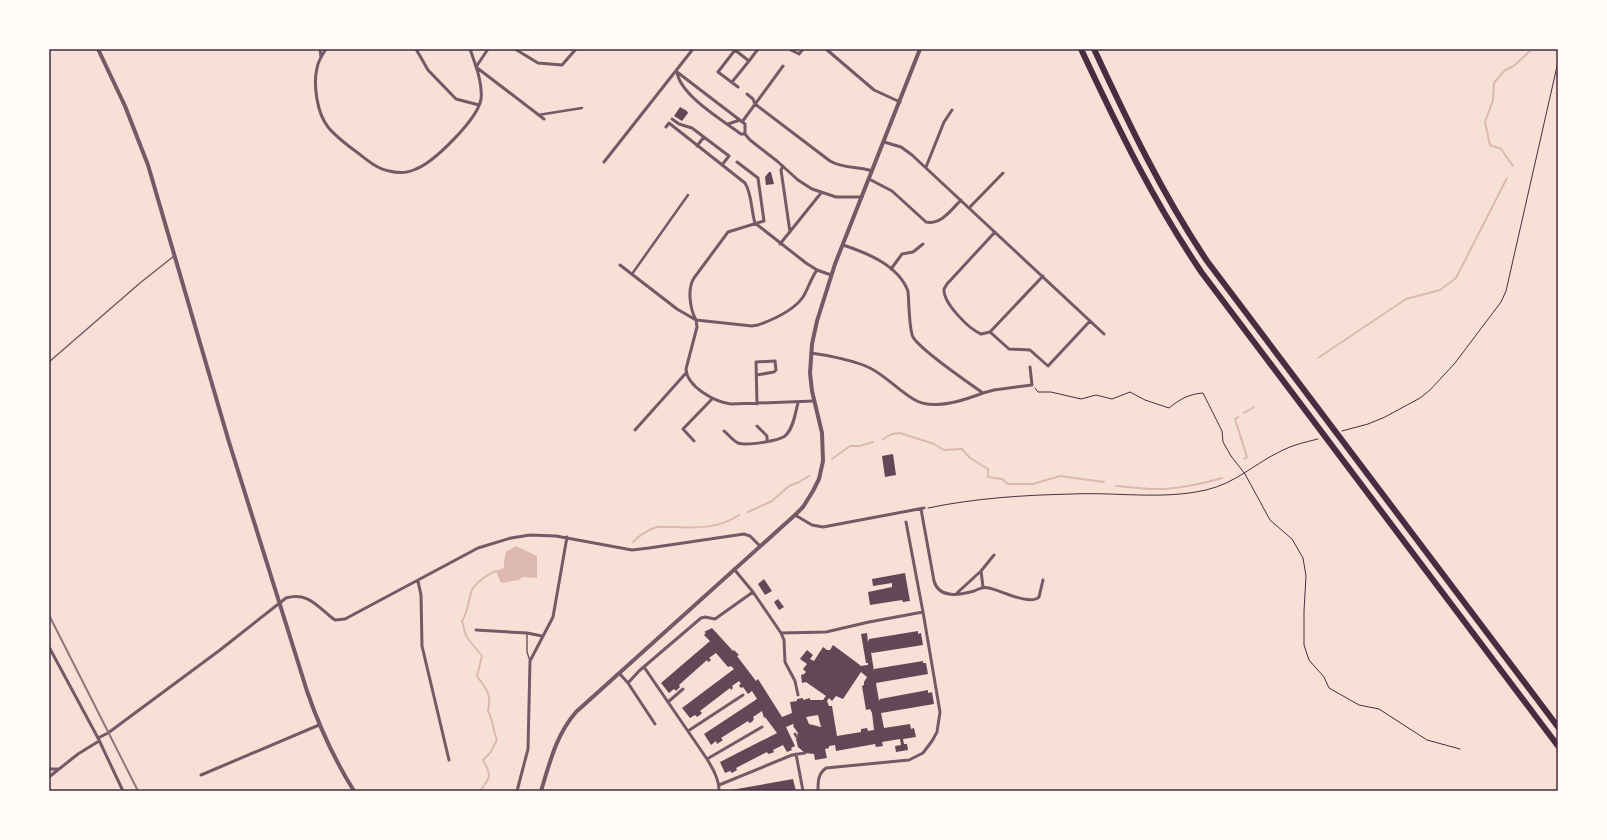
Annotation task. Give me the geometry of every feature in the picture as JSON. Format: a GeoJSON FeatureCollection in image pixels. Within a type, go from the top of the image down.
{"type":"FeatureCollection","features":[{"type":"Feature","properties":{"kind":"highway"},"geometry":{"type":"LineString","coordinates":[[1081,49],[1127,146],[1170,226],[1215,292],[1558,746]]}},
{"type":"Feature","properties":{"kind":"highway"},"geometry":{"type":"LineString","coordinates":[[1094,49],[1144,154],[1182,223],[1227,289],[1558,727]]}},
{"type":"Feature","properties":{"kind":"street"},"geometry":{"type":"LineString","coordinates":[[98,49],[117,87],[140,142],[279,605],[319,725],[336,761],[354,791]]}},
{"type":"Feature","properties":{"kind":"street"},"geometry":{"type":"LineString","coordinates":[[320,49],[321,57]]}},
{"type":"Feature","properties":{"kind":"street"},"geometry":{"type":"LineString","coordinates":[[326,49],[316,70],[315,79],[318,104],[323,120],[342,141],[384,171],[407,172],[420,168],[472,120],[479,105],[481,90],[470,49]]}},
{"type":"Feature","properties":{"kind":"street"},"geometry":{"type":"LineString","coordinates":[[416,49],[428,70],[456,99],[479,105]]}},
{"type":"Feature","properties":{"kind":"street"},"geometry":{"type":"LineString","coordinates":[[476,67],[488,49]]}},
{"type":"Feature","properties":{"kind":"street"},"geometry":{"type":"LineString","coordinates":[[515,49],[534,61],[550,65],[562,65],[576,49]]}},
{"type":"Feature","properties":{"kind":"street"},"geometry":{"type":"LineString","coordinates":[[604,162],[694,49]]}},
{"type":"Feature","properties":{"kind":"street"},"geometry":{"type":"LineString","coordinates":[[732,82],[758,49]]}},
{"type":"Feature","properties":{"kind":"street"},"geometry":{"type":"LineString","coordinates":[[789,49],[799,54],[803,49]]}},
{"type":"Feature","properties":{"kind":"street"},"geometry":{"type":"LineString","coordinates":[[826,49],[874,90],[900,102]]}},
{"type":"Feature","properties":{"kind":"street"},"geometry":{"type":"LineString","coordinates":[[541,791],[555,746],[562,730],[576,712],[795,514],[813,492],[819,479],[823,461],[822,433],[814,401],[811,378],[811,353],[817,321],[843,245],[920,49]]}},
{"type":"Feature","properties":{"kind":"street"},"geometry":{"type":"LineString","coordinates":[[738,88],[718,72],[734,50],[748,61]]}},
{"type":"Feature","properties":{"kind":"street"},"geometry":{"type":"LineString","coordinates":[[728,124],[741,121],[783,66]]}},
{"type":"Feature","properties":{"kind":"street"},"geometry":{"type":"LineString","coordinates":[[476,67],[544,119]]}},
{"type":"Feature","properties":{"kind":"street"},"geometry":{"type":"LineString","coordinates":[[677,72],[741,121],[746,127],[745,134]]}},
{"type":"Feature","properties":{"kind":"street"},"geometry":{"type":"LineString","coordinates":[[677,72],[679,81],[700,103],[741,134],[745,134],[750,140],[805,185],[821,193],[836,197],[862,197]]}},
{"type":"Feature","properties":{"kind":"street"},"geometry":{"type":"LineString","coordinates":[[747,94],[753,99],[755,104],[837,166],[858,167],[872,171]]}},
{"type":"Feature","properties":{"kind":"street"},"geometry":{"type":"LineString","coordinates":[[537,115],[582,108]]}},
{"type":"Feature","properties":{"kind":"street"},"geometry":{"type":"LineString","coordinates":[[926,167],[944,122],[952,110]]}},
{"type":"Feature","properties":{"kind":"street"},"geometry":{"type":"LineString","coordinates":[[672,119],[679,124],[692,128],[729,156],[722,165]]}},
{"type":"Feature","properties":{"kind":"street"},"geometry":{"type":"LineString","coordinates":[[666,127],[669,123],[747,185],[755,223],[780,244],[817,270],[832,275]]}},
{"type":"Feature","properties":{"kind":"street"},"geometry":{"type":"LineString","coordinates":[[677,136],[680,132]]}},
{"type":"Feature","properties":{"kind":"street"},"geometry":{"type":"LineString","coordinates":[[697,146],[704,137]]}},
{"type":"Feature","properties":{"kind":"street"},"geometry":{"type":"LineString","coordinates":[[884,142],[906,150],[926,167],[1104,334]]}},
{"type":"Feature","properties":{"kind":"street"},"geometry":{"type":"LineString","coordinates":[[635,430],[686,373],[697,327],[696,320],[691,310],[691,282],[728,232],[764,221],[758,178],[737,162]]}},
{"type":"Feature","properties":{"kind":"street"},"geometry":{"type":"LineString","coordinates":[[783,166],[781,170],[790,232]]}},
{"type":"Feature","properties":{"kind":"street"},"geometry":{"type":"LineString","coordinates":[[969,208],[1003,173]]}},
{"type":"Feature","properties":{"kind":"street"},"geometry":{"type":"LineString","coordinates":[[869,179],[892,191],[926,222],[933,223],[943,218],[961,200]]}},
{"type":"Feature","properties":{"kind":"street"},"geometry":{"type":"LineString","coordinates":[[780,244],[821,193]]}},
{"type":"Feature","properties":{"kind":"street"},"geometry":{"type":"LineString","coordinates":[[632,274],[688,195]]}},
{"type":"Feature","properties":{"kind":"street"},"geometry":{"type":"LineString","coordinates":[[995,232],[947,284],[944,292],[951,306],[972,328],[981,334],[990,332],[1042,276]]}},
{"type":"Feature","properties":{"kind":"street"},"geometry":{"type":"LineString","coordinates":[[891,269],[902,254],[913,252],[923,244]]}},
{"type":"Feature","properties":{"kind":"street"},"geometry":{"type":"LineString","coordinates":[[843,245],[869,254],[891,269],[903,281],[908,291],[914,339],[983,393]]}},
{"type":"Feature","properties":{"kind":"street"},"geometry":{"type":"LineString","coordinates":[[901,250],[902,254]]}},
{"type":"Feature","properties":{"kind":"street"},"geometry":{"type":"LineString","coordinates":[[620,265],[677,309],[696,320],[752,326],[763,323],[789,310],[802,298],[810,279],[817,270]]}},
{"type":"Feature","properties":{"kind":"street"},"geometry":{"type":"LineString","coordinates":[[990,332],[1010,349],[1030,350],[1048,366],[1090,321]]}},
{"type":"Feature","properties":{"kind":"street"},"geometry":{"type":"LineString","coordinates":[[811,353],[868,367],[920,402],[932,404],[958,402],[994,390],[1032,385],[1030,367]]}},
{"type":"Feature","properties":{"kind":"street"},"geometry":{"type":"LineString","coordinates":[[757,375],[774,372],[776,370],[775,361],[756,362],[757,404]]}},
{"type":"Feature","properties":{"kind":"street"},"geometry":{"type":"LineString","coordinates":[[686,373],[696,386],[712,399],[730,404],[814,401]]}},
{"type":"Feature","properties":{"kind":"street"},"geometry":{"type":"LineString","coordinates":[[694,441],[683,429],[712,399]]}},
{"type":"Feature","properties":{"kind":"street"},"geometry":{"type":"LineString","coordinates":[[724,431],[738,443],[748,444],[779,439],[786,435],[791,427],[798,402]]}},
{"type":"Feature","properties":{"kind":"street"},"geometry":{"type":"LineString","coordinates":[[757,426],[767,436],[767,441]]}},
{"type":"Feature","properties":{"kind":"street"},"geometry":{"type":"LineString","coordinates":[[795,514],[812,525],[823,526],[922,509],[935,586],[943,593],[966,593],[983,587],[1021,598],[1035,600],[1039,598],[1043,580]]}},
{"type":"Feature","properties":{"kind":"street"},"geometry":{"type":"LineString","coordinates":[[818,791],[818,778],[826,768],[909,760],[923,753],[932,741],[938,727],[940,712],[906,522]]}},
{"type":"Feature","properties":{"kind":"street"},"geometry":{"type":"LineString","coordinates":[[49,777],[279,605],[286,598],[302,596],[311,601],[331,617],[340,620],[360,612],[478,548],[496,541],[530,535],[541,534],[567,537],[632,550],[744,534],[750,536],[760,546]]}},
{"type":"Feature","properties":{"kind":"street"},"geometry":{"type":"LineString","coordinates":[[518,791],[528,749],[530,661],[542,636],[550,625],[555,610],[567,537]]}},
{"type":"Feature","properties":{"kind":"street"},"geometry":{"type":"LineString","coordinates":[[957,593],[981,571],[994,555]]}},
{"type":"Feature","properties":{"kind":"street"},"geometry":{"type":"LineString","coordinates":[[734,569],[753,592],[782,633],[784,640],[785,662],[796,681],[798,695]]}},
{"type":"Feature","properties":{"kind":"street"},"geometry":{"type":"LineString","coordinates":[[981,571],[983,587]]}},
{"type":"Feature","properties":{"kind":"street"},"geometry":{"type":"LineString","coordinates":[[418,581],[421,595],[422,646],[449,760]]}},
{"type":"Feature","properties":{"kind":"street"},"geometry":{"type":"LineString","coordinates":[[702,613],[705,617],[715,619],[753,592]]}},
{"type":"Feature","properties":{"kind":"street"},"geometry":{"type":"LineString","coordinates":[[782,633],[826,632],[922,612]]}},
{"type":"Feature","properties":{"kind":"street"},"geometry":{"type":"LineString","coordinates":[[628,683],[684,632],[705,617]]}},
{"type":"Feature","properties":{"kind":"street"},"geometry":{"type":"LineString","coordinates":[[476,630],[528,633],[542,636]]}},
{"type":"Feature","properties":{"kind":"street"},"geometry":{"type":"LineString","coordinates":[[49,647],[123,791]]}},
{"type":"Feature","properties":{"kind":"street"},"geometry":{"type":"LineString","coordinates":[[644,667],[707,759],[714,771],[719,785],[719,791]]}},
{"type":"Feature","properties":{"kind":"street"},"geometry":{"type":"LineString","coordinates":[[619,673],[628,683],[654,724]]}},
{"type":"Feature","properties":{"kind":"street"},"geometry":{"type":"LineString","coordinates":[[668,702],[683,689]]}},
{"type":"Feature","properties":{"kind":"street"},"geometry":{"type":"LineString","coordinates":[[688,731],[743,695]]}},
{"type":"Feature","properties":{"kind":"street"},"geometry":{"type":"LineString","coordinates":[[201,775],[319,725]]}},
{"type":"Feature","properties":{"kind":"street"},"geometry":{"type":"LineString","coordinates":[[707,759],[762,727]]}},
{"type":"Feature","properties":{"kind":"street"},"geometry":{"type":"LineString","coordinates":[[719,785],[803,752]]}},
{"type":"Feature","properties":{"kind":"street"},"geometry":{"type":"LineString","coordinates":[[796,754],[803,791]]}},
{"type":"Feature","properties":{"kind":"street"},"geometry":{"type":"LineString","coordinates":[[49,769],[60,769]]}},
{"type":"Feature","properties":{"kind":"lane"},"geometry":{"type":"LineString","coordinates":[[49,362],[140,283],[175,256]]}},
{"type":"Feature","properties":{"kind":"lane"},"geometry":{"type":"LineString","coordinates":[[528,633],[527,652],[530,661]]}},
{"type":"Feature","properties":{"kind":"path"},"geometry":{"type":"LineString","coordinates":[[1420,398],[1430,390],[1455,362],[1501,302],[1506,291],[1558,62]]}},
{"type":"Feature","properties":{"kind":"path"},"geometry":{"type":"LineString","coordinates":[[1032,385],[1038,392],[1051,392],[1082,399],[1096,395],[1112,399],[1130,392],[1145,400],[1169,408],[1181,398],[1193,393],[1203,392],[1222,431],[1223,442],[1245,474],[1270,520],[1292,539],[1303,558],[1306,576],[1304,645],[1309,660],[1324,677],[1328,688],[1359,705],[1378,709],[1427,740],[1460,749]]}},
{"type":"Feature","properties":{"kind":"path"},"geometry":{"type":"LineString","coordinates":[[922,509],[951,503],[988,499],[1074,494],[1145,496],[1182,493],[1221,486],[1245,474]]}},
{"type":"Feature","properties":{"kind":"shaded area"},"geometry":{"type":"Polygon","coordinates":[[[516,546],[537,556],[537,578],[522,577],[519,580],[501,583],[496,571],[504,568],[506,552],[516,546]]]}},
{"type":"Feature","properties":{"kind":"building"},"geometry":{"type":"Polygon","coordinates":[[[680,107],[688,113],[682,121],[674,116],[680,107]]]}},
{"type":"Feature","properties":{"kind":"building"},"geometry":{"type":"Polygon","coordinates":[[[769,172],[771,172],[774,184],[766,185],[765,177],[769,172]]]}},
{"type":"Feature","properties":{"kind":"building"},"geometry":{"type":"Polygon","coordinates":[[[893,454],[896,475],[885,477],[882,456],[893,454]]]}},
{"type":"Feature","properties":{"kind":"building"},"geometry":{"type":"Polygon","coordinates":[[[905,573],[910,601],[903,602],[902,600],[870,605],[868,592],[892,587],[892,583],[873,586],[872,579],[905,573]]]}},
{"type":"Feature","properties":{"kind":"building"},"geometry":{"type":"Polygon","coordinates":[[[764,579],[772,591],[765,595],[758,584],[764,579]]]}},
{"type":"Feature","properties":{"kind":"building"},"geometry":{"type":"Polygon","coordinates":[[[778,599],[784,607],[779,610],[774,602],[778,599]]]}},
{"type":"Feature","properties":{"kind":"building"},"geometry":{"type":"Polygon","coordinates":[[[712,628],[733,651],[734,650],[739,655],[737,656],[756,681],[758,679],[782,717],[792,713],[790,702],[803,698],[803,700],[810,698],[810,700],[823,700],[826,696],[806,682],[802,683],[801,675],[806,672],[803,669],[807,664],[800,659],[807,650],[813,655],[810,659],[814,661],[823,647],[830,650],[833,645],[860,666],[868,665],[868,663],[866,663],[861,634],[867,633],[868,642],[869,639],[918,631],[918,634],[921,633],[923,645],[871,652],[874,671],[874,669],[923,661],[923,663],[926,663],[928,674],[876,683],[879,701],[880,699],[928,690],[928,693],[932,692],[934,704],[881,713],[884,728],[910,724],[911,729],[914,728],[916,737],[903,739],[904,744],[907,744],[908,750],[896,752],[895,746],[901,745],[900,739],[882,742],[883,746],[876,747],[875,744],[836,751],[835,745],[829,746],[829,748],[825,749],[827,758],[815,760],[814,754],[805,753],[798,747],[796,739],[798,733],[793,724],[786,727],[795,746],[791,748],[792,750],[787,752],[783,745],[773,750],[774,752],[772,753],[768,754],[767,752],[736,768],[737,770],[732,773],[730,771],[725,773],[720,762],[777,733],[765,717],[764,718],[762,711],[753,717],[754,719],[752,722],[749,723],[748,721],[721,738],[723,740],[717,744],[716,741],[711,745],[704,734],[757,699],[752,691],[748,694],[743,687],[740,687],[739,685],[741,684],[739,681],[732,686],[733,688],[731,690],[730,688],[700,711],[702,713],[697,717],[695,715],[690,718],[682,708],[734,669],[731,666],[728,667],[716,653],[709,658],[711,660],[710,661],[708,662],[707,660],[679,685],[680,687],[676,691],[674,689],[669,693],[661,683],[710,641],[704,635],[706,633],[704,632],[712,628]],[[861,672],[843,699],[836,696],[832,701],[829,698],[827,701],[829,706],[832,706],[837,736],[861,732],[861,729],[867,728],[868,731],[874,730],[872,713],[870,709],[866,710],[862,686],[864,685],[867,677],[861,672]],[[818,715],[806,717],[809,724],[821,727],[818,715]]]}},
{"type":"Feature","properties":{"kind":"building"},"geometry":{"type":"Polygon","coordinates":[[[793,779],[796,791],[731,791],[731,790],[793,779]]]}},
{"type":"Feature","properties":{"kind":"waterway"},"geometry":{"type":"LineString","coordinates":[[1513,166],[1501,149],[1490,145],[1485,122],[1493,100],[1494,83],[1504,71],[1515,65],[1532,49]]}},
{"type":"Feature","properties":{"kind":"waterway"},"geometry":{"type":"LineString","coordinates":[[1318,358],[1406,299],[1440,290],[1456,278],[1507,178]]}},
{"type":"Feature","properties":{"kind":"waterway"},"geometry":{"type":"LineString","coordinates":[[1244,413],[1254,407]]}},
{"type":"Feature","properties":{"kind":"waterway"},"geometry":{"type":"LineString","coordinates":[[1238,417],[1235,419],[1247,457],[1244,459]]}},
{"type":"Feature","properties":{"kind":"waterway"},"geometry":{"type":"LineString","coordinates":[[883,439],[892,434],[900,433],[934,444],[944,450],[962,449],[970,458],[988,469],[988,472]]}},
{"type":"Feature","properties":{"kind":"waterway"},"geometry":{"type":"LineString","coordinates":[[832,459],[850,446],[860,446],[873,442]]}},
{"type":"Feature","properties":{"kind":"waterway"},"geometry":{"type":"LineString","coordinates":[[988,474],[988,477],[1002,479],[1008,484],[1033,484],[1060,476],[1104,482]]}},
{"type":"Feature","properties":{"kind":"waterway"},"geometry":{"type":"LineString","coordinates":[[748,512],[772,501],[789,486],[809,476]]}},
{"type":"Feature","properties":{"kind":"waterway"},"geometry":{"type":"LineString","coordinates":[[1116,486],[1168,489],[1222,478]]}},
{"type":"Feature","properties":{"kind":"waterway"},"geometry":{"type":"LineString","coordinates":[[633,542],[645,532],[656,527],[707,527],[723,523],[739,515]]}},
{"type":"Feature","properties":{"kind":"waterway"},"geometry":{"type":"LineString","coordinates":[[480,791],[489,776],[483,760],[490,753],[497,740],[488,711],[489,696],[477,676],[482,656],[466,636],[462,621],[466,613],[473,588],[483,578],[496,571]]}},
{"type":"Feature","properties":{"kind":"railway"},"geometry":{"type":"LineString","coordinates":[[49,615],[138,791]]}}]}
